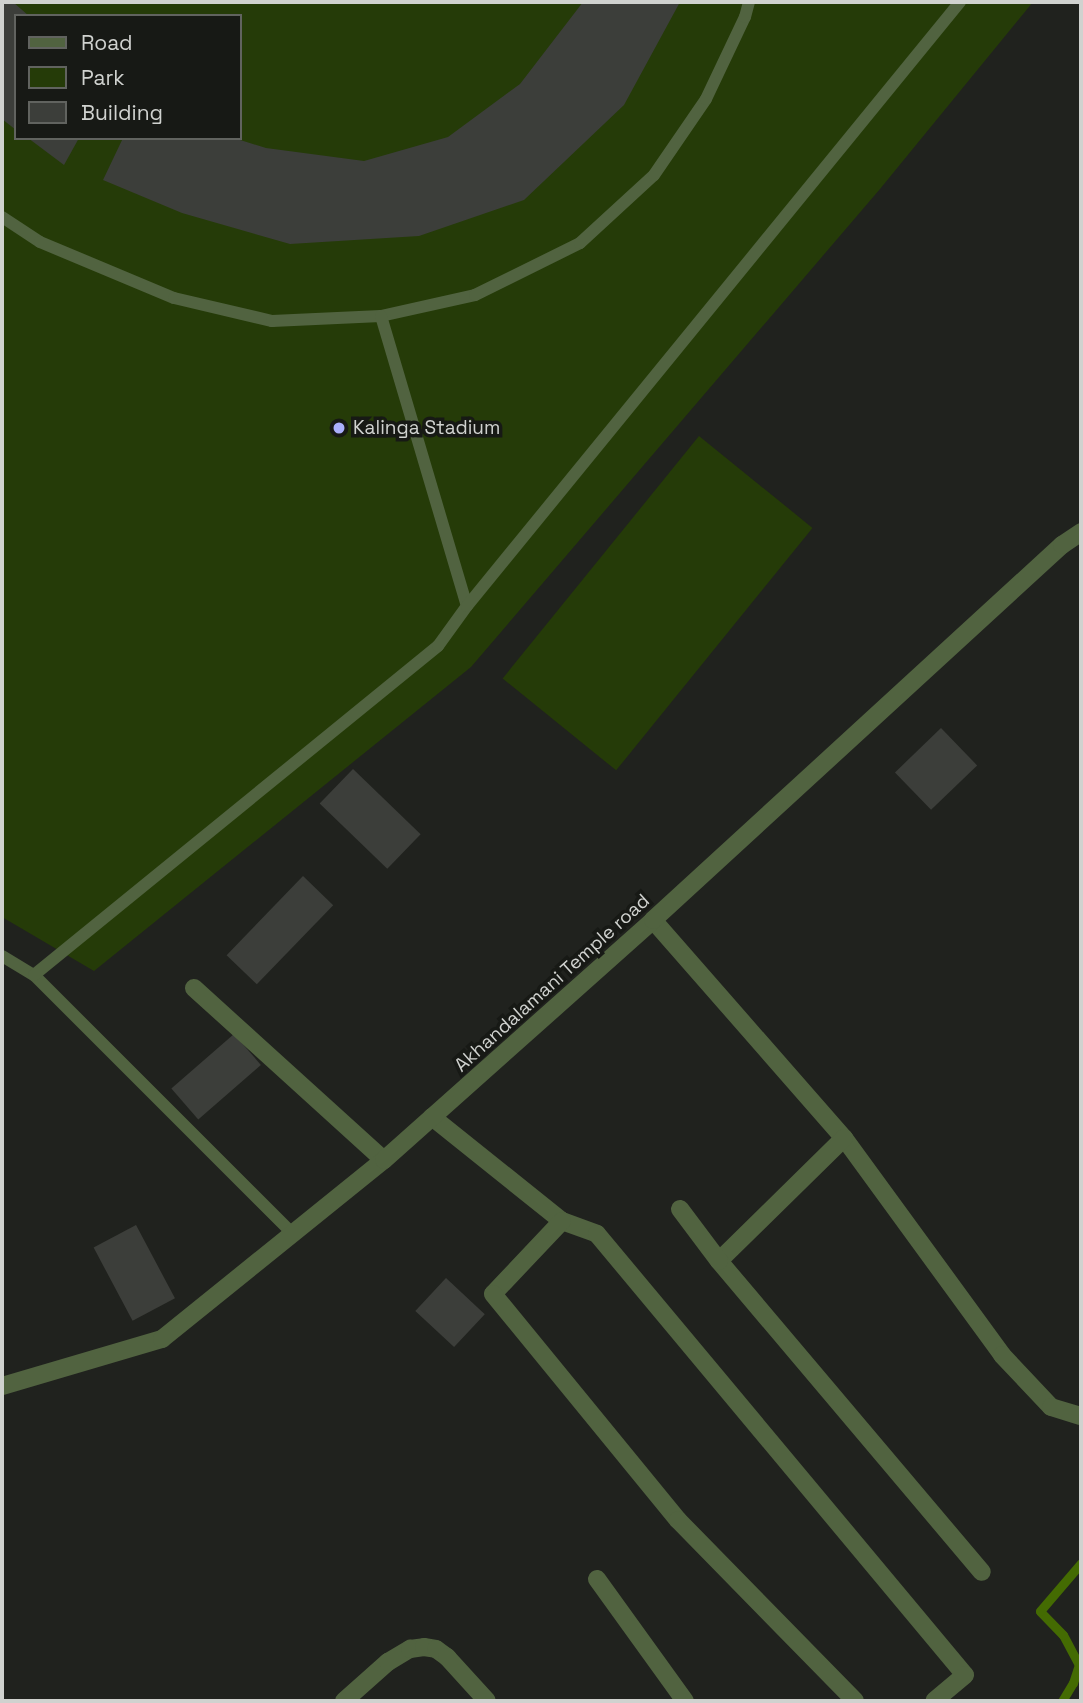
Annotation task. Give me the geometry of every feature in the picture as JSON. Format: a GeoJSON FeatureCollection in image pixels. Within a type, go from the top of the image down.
{"type":"FeatureCollection","features":[{"type":"Feature","properties":{"kind":"street","name":"Akhandalamani Temple road"},"geometry":{"type":"LineString","coordinates":[[2,1386],[162,1339],[384,1160],[653,920],[1062,545],[1081,532]]}},
{"type":"Feature","properties":{"kind":"street"},"geometry":{"type":"LineString","coordinates":[[653,920],[844,1138],[1002,1355],[1051,1407],[1081,1416]]}},
{"type":"Feature","properties":{"kind":"street"},"geometry":{"type":"LineString","coordinates":[[194,988],[384,1160]]}},
{"type":"Feature","properties":{"kind":"street"},"geometry":{"type":"LineString","coordinates":[[432,1117],[562,1221],[597,1234],[965,1675],[934,1701]]}},
{"type":"Feature","properties":{"kind":"street"},"geometry":{"type":"LineString","coordinates":[[719,1261],[844,1138]]}},
{"type":"Feature","properties":{"kind":"street"},"geometry":{"type":"LineString","coordinates":[[680,1209],[719,1261],[982,1572]]}},
{"type":"Feature","properties":{"kind":"street"},"geometry":{"type":"LineString","coordinates":[[562,1221],[493,1294],[678,1520],[855,1701]]}},
{"type":"Feature","properties":{"kind":"street"},"geometry":{"type":"LineString","coordinates":[[597,1579],[685,1701]]}},
{"type":"Feature","properties":{"kind":"street"},"geometry":{"type":"LineString","coordinates":[[344,1701],[388,1662],[410,1649],[424,1647],[436,1649],[447,1657],[487,1701]]}},
{"type":"Feature","properties":{"kind":"lane"},"geometry":{"type":"LineString","coordinates":[[2,217],[40,242],[174,298],[272,321],[382,316],[475,295],[580,243],[654,175],[706,99],[745,18],[749,2]]}},
{"type":"Feature","properties":{"kind":"lane"},"geometry":{"type":"LineString","coordinates":[[34,975],[438,646],[467,606],[960,2]]}},
{"type":"Feature","properties":{"kind":"lane"},"geometry":{"type":"LineString","coordinates":[[382,316],[467,606]]}},
{"type":"Feature","properties":{"kind":"lane"},"geometry":{"type":"LineString","coordinates":[[2,956],[34,975],[293,1234]]}},
{"type":"Feature","properties":{"kind":"green space","name":"Kalinga Stadium"},"geometry":{"type":"Polygon","coordinates":[[[2,2],[1033,2],[880,189],[471,667],[94,971],[2,917],[2,2]]]}},
{"type":"Feature","properties":{"kind":"green space"},"geometry":{"type":"Polygon","coordinates":[[[699,436],[812,528],[616,770],[503,678],[699,436]]]}},
{"type":"Feature","properties":{"kind":"building"},"geometry":{"type":"Polygon","coordinates":[[[2,2],[13,2],[27,14],[14,14],[14,128],[2,119],[2,2]]]}},
{"type":"Feature","properties":{"kind":"building"},"geometry":{"type":"Polygon","coordinates":[[[583,2],[680,2],[624,105],[524,200],[419,236],[290,244],[182,213],[103,180],[122,140],[240,140],[266,148],[364,161],[448,137],[520,84],[583,2]]]}},
{"type":"Feature","properties":{"kind":"building"},"geometry":{"type":"Polygon","coordinates":[[[31,140],[78,140],[64,165],[31,140]]]}},
{"type":"Feature","properties":{"kind":"building"},"geometry":{"type":"Polygon","coordinates":[[[941,728],[977,765],[931,810],[895,772],[941,728]]]}},
{"type":"Feature","properties":{"kind":"building"},"geometry":{"type":"Polygon","coordinates":[[[353,769],[421,834],[387,869],[320,804],[353,769]]]}},
{"type":"Feature","properties":{"kind":"building"},"geometry":{"type":"Polygon","coordinates":[[[303,876],[333,905],[257,984],[227,955],[303,876]]]}},
{"type":"Feature","properties":{"kind":"building"},"geometry":{"type":"Polygon","coordinates":[[[234,1034],[261,1065],[198,1119],[171,1088],[234,1034]]]}},
{"type":"Feature","properties":{"kind":"building"},"geometry":{"type":"Polygon","coordinates":[[[136,1225],[175,1298],[133,1321],[94,1248],[136,1225]]]}},
{"type":"Feature","properties":{"kind":"building"},"geometry":{"type":"Polygon","coordinates":[[[446,1278],[485,1314],[454,1347],[415,1311],[446,1278]]]}},
{"type":"Feature","properties":{"kind":"waterway"},"geometry":{"type":"LineString","coordinates":[[1062,1701],[1073,1683],[1079,1665],[1063,1635],[1040,1611],[1081,1563]]}},
{"type":"Feature","properties":{"kind":"place","name":"Kalinga Stadium"},"geometry":{"type":"Point","coordinates":[339,428]}}]}
